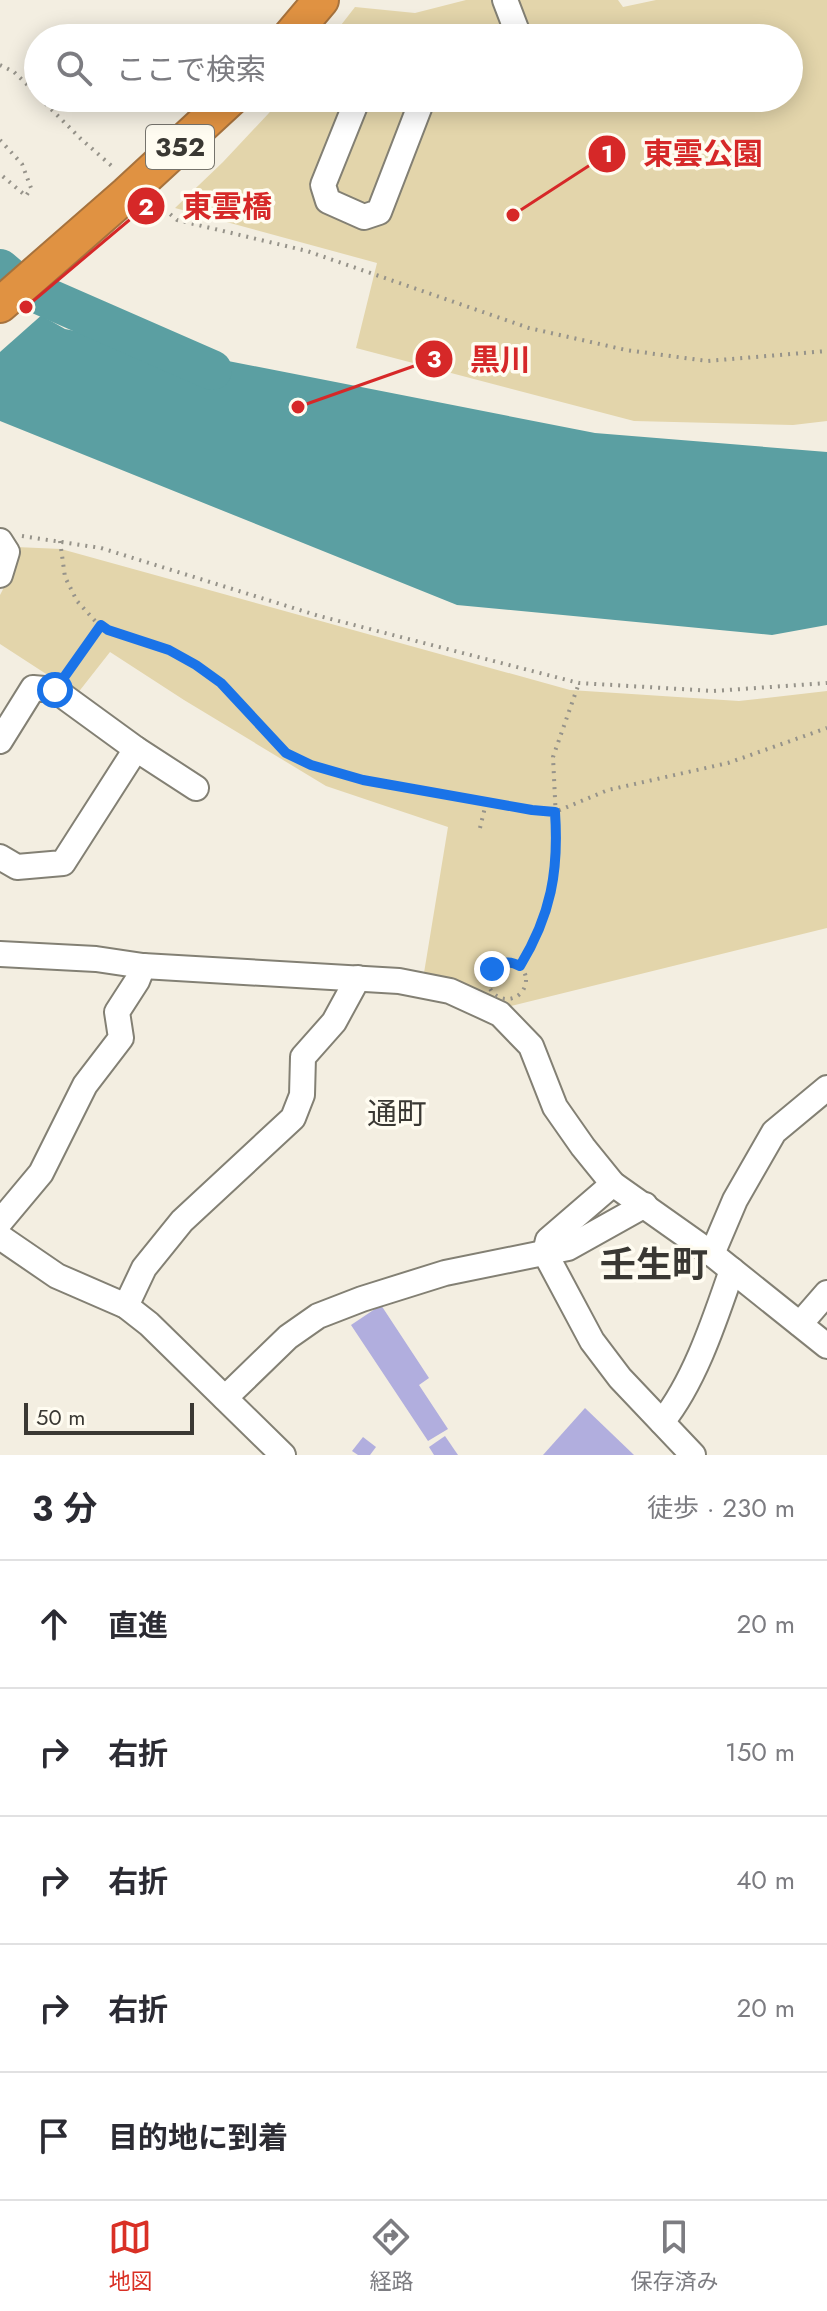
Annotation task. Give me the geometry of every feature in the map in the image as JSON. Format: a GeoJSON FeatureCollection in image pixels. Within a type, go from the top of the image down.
{"type":"FeatureCollection","features":[{"type":"Feature","properties":{"kind":"highway"},"geometry":{"type":"LineString","coordinates":[[301,24],[321,0]]}},
{"type":"Feature","properties":{"kind":"highway","name":"352"},"geometry":{"type":"LineString","coordinates":[[0,305],[216,112]]}},
{"type":"Feature","properties":{"kind":"street"},"geometry":{"type":"LineString","coordinates":[[505,0],[514,24]]}},
{"type":"Feature","properties":{"kind":"street"},"geometry":{"type":"LineString","coordinates":[[352,112],[323,185],[328,201],[364,217],[379,212],[418,112]]}},
{"type":"Feature","properties":{"kind":"street"},"geometry":{"type":"LineString","coordinates":[[0,575],[7,552],[6,539]]}},
{"type":"Feature","properties":{"kind":"street"},"geometry":{"type":"LineString","coordinates":[[0,741],[33,688],[55,690],[196,788]]}},
{"type":"Feature","properties":{"kind":"street"},"geometry":{"type":"LineString","coordinates":[[0,857],[17,867],[63,863],[136,749]]}},
{"type":"Feature","properties":{"kind":"street"},"geometry":{"type":"LineString","coordinates":[[0,954],[399,981],[450,991],[500,1014],[531,1046],[555,1107],[613,1184],[712,1254],[827,1346]]}},
{"type":"Feature","properties":{"kind":"street"},"geometry":{"type":"LineString","coordinates":[[0,1222],[41,1173],[85,1085],[121,1038],[117,1012],[143,966]]}},
{"type":"Feature","properties":{"kind":"street"},"geometry":{"type":"LineString","coordinates":[[126,1306],[144,1268],[182,1221],[293,1118],[302,1095],[303,1057],[334,1022],[358,978]]}},
{"type":"Feature","properties":{"kind":"street"},"geometry":{"type":"LineString","coordinates":[[712,1254],[735,1200],[768,1140],[827,1088]]}},
{"type":"Feature","properties":{"kind":"street"},"geometry":{"type":"LineString","coordinates":[[613,1184],[548,1240],[545,1253],[592,1341],[620,1378],[693,1455]]}},
{"type":"Feature","properties":{"kind":"street"},"geometry":{"type":"LineString","coordinates":[[225,1398],[288,1337],[318,1316],[445,1273],[568,1248],[645,1205]]}},
{"type":"Feature","properties":{"kind":"street"},"geometry":{"type":"LineString","coordinates":[[0,1237],[57,1276],[126,1306],[149,1324],[283,1455]]}},
{"type":"Feature","properties":{"kind":"street"},"geometry":{"type":"LineString","coordinates":[[662,1422],[693,1367],[716,1317],[732,1270]]}},
{"type":"Feature","properties":{"kind":"street"},"geometry":{"type":"LineString","coordinates":[[800,1324],[827,1293]]}},
{"type":"Feature","properties":{"kind":"path"},"geometry":{"type":"LineString","coordinates":[[0,65],[24,82]]}},
{"type":"Feature","properties":{"kind":"path"},"geometry":{"type":"LineString","coordinates":[[54,112],[131,190],[177,220],[307,251],[529,328],[626,350],[707,361],[827,351]]}},
{"type":"Feature","properties":{"kind":"path"},"geometry":{"type":"LineString","coordinates":[[0,140],[22,164],[31,188],[26,196],[0,174]]}},
{"type":"Feature","properties":{"kind":"path"},"geometry":{"type":"LineString","coordinates":[[6,539],[26,535],[101,548],[319,616],[579,683],[714,691],[827,683]]}},
{"type":"Feature","properties":{"kind":"path"},"geometry":{"type":"LineString","coordinates":[[60,541],[65,577],[77,601],[101,625],[169,650],[196,665],[221,683],[286,753],[311,765],[363,780],[555,812],[608,790],[728,763],[827,728]]}},
{"type":"Feature","properties":{"kind":"path"},"geometry":{"type":"LineString","coordinates":[[55,690],[101,625]]}},
{"type":"Feature","properties":{"kind":"path"},"geometry":{"type":"LineString","coordinates":[[520,966],[530,948],[555,880],[557,840],[553,757],[579,683]]}},
{"type":"Feature","properties":{"kind":"path"},"geometry":{"type":"LineString","coordinates":[[480,828],[486,802]]}},
{"type":"Feature","properties":{"kind":"path"},"geometry":{"type":"LineString","coordinates":[[508,961],[520,966],[526,982],[521,993],[510,999],[498,996],[488,981],[492,969],[508,961]]}},
{"type":"Feature","properties":{"kind":"shaded area"},"geometry":{"type":"Polygon","coordinates":[[[466,0],[618,0],[623,7],[656,0],[827,0],[827,421],[793,425],[634,421],[356,348],[377,263],[175,208],[270,112],[803,112],[803,24],[342,24],[355,7],[415,13],[466,0]]]}},
{"type":"Feature","properties":{"kind":"shaded area"},"geometry":{"type":"Polygon","coordinates":[[[16,547],[61,549],[570,690],[739,701],[827,691],[827,928],[507,1007],[423,979],[448,827],[326,786],[110,652],[77,694],[0,644],[0,595],[16,564],[16,547]]]}},
{"type":"Feature","properties":{"kind":"water"},"geometry":{"type":"Polygon","coordinates":[[[0,292],[65,329],[595,433],[827,452],[827,625],[772,635],[457,605],[0,421],[0,292]]]}},
{"type":"Feature","properties":{"kind":"pier"},"geometry":{"type":"Polygon","coordinates":[[[0,288],[44,313],[0,352],[0,288]]]}},
{"type":"Feature","properties":{"kind":"building"},"geometry":{"type":"Polygon","coordinates":[[[381,1305],[429,1378],[419,1385],[448,1429],[428,1441],[351,1325],[381,1305]]]}},
{"type":"Feature","properties":{"kind":"building"},"geometry":{"type":"Polygon","coordinates":[[[585,1408],[634,1455],[543,1455],[585,1408]]]}},
{"type":"Feature","properties":{"kind":"building"},"geometry":{"type":"Polygon","coordinates":[[[445,1436],[458,1455],[434,1455],[429,1447],[445,1436]]]}},
{"type":"Feature","properties":{"kind":"building"},"geometry":{"type":"Polygon","coordinates":[[[363,1437],[376,1447],[370,1455],[358,1455],[352,1451],[363,1437]]]}},
{"type":"Feature","properties":{"kind":"waterway"},"geometry":{"type":"LineString","coordinates":[[0,269],[20,286],[212,370]]}},
{"type":"Feature","properties":{"kind":"place","name":"東雲公園"},"geometry":{"type":"Point","coordinates":[513,215]}},
{"type":"Feature","properties":{"kind":"place","name":"東雲橋"},"geometry":{"type":"Point","coordinates":[26,307]}},
{"type":"Feature","properties":{"kind":"place","name":"黒川"},"geometry":{"type":"Point","coordinates":[298,407]}},
{"type":"Feature","properties":{"kind":"district","name":"通町"},"geometry":{"type":"Point","coordinates":[397,1114]}},
{"type":"Feature","properties":{"kind":"district","name":"壬生町"},"geometry":{"type":"Point","coordinates":[654,1264]}},
{"type":"Feature","properties":{"kind":"route"},"geometry":{"type":"LineString","coordinates":[[55,690],[101,625],[169,650],[196,665],[240,701],[286,753],[311,765],[363,780],[555,812],[555,880],[530,948],[520,966],[508,961],[492,969]]}}]}
